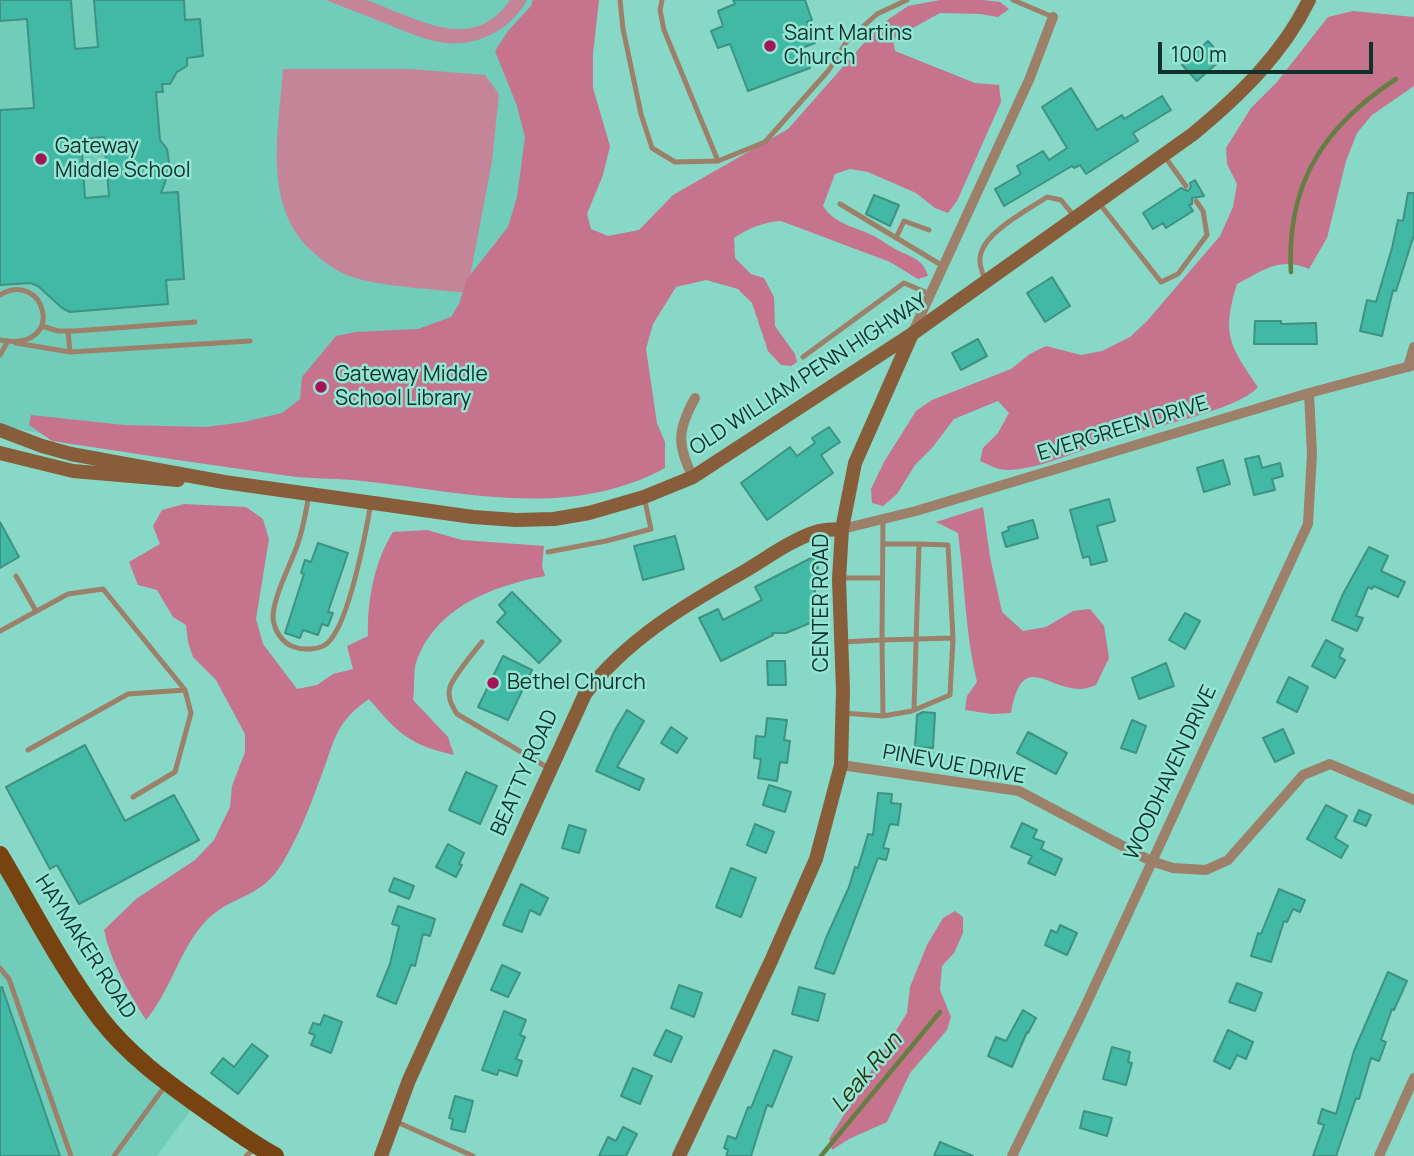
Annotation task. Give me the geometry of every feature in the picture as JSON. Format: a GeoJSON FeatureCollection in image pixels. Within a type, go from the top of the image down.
{"type":"FeatureCollection","features":[{"type":"Feature","properties":{"kind":"main road","name":"OLD WILLIAM PENN HIGHWAY"},"geometry":{"type":"LineString","coordinates":[[0,430],[71,454],[224,482],[473,517],[554,519],[644,497],[694,477],[912,334],[1164,155],[1226,107],[1250,83],[1289,35],[1309,0]]}},
{"type":"Feature","properties":{"kind":"main road","name":"CENTER ROAD"},"geometry":{"type":"LineString","coordinates":[[679,1156],[816,859],[841,765],[843,713],[839,578],[842,528],[855,463],[912,334]]}},
{"type":"Feature","properties":{"kind":"main road","name":"OLD WILLIAM PENN HIGHWAY"},"geometry":{"type":"LineString","coordinates":[[0,453],[73,471],[146,479],[224,482]]}},
{"type":"Feature","properties":{"kind":"main road","name":"BEATTY ROAD"},"geometry":{"type":"LineString","coordinates":[[381,1156],[420,1056],[584,694],[626,648],[694,600],[816,532],[842,528]]}},
{"type":"Feature","properties":{"kind":"main road","name":"HAYMAKER ROAD"},"geometry":{"type":"LineString","coordinates":[[0,855],[100,1018],[139,1060],[252,1151],[275,1156]]}},
{"type":"Feature","properties":{"kind":"street","name":"CENTER ROAD"},"geometry":{"type":"LineString","coordinates":[[912,334],[1029,80],[1053,17]]}},
{"type":"Feature","properties":{"kind":"street"},"geometry":{"type":"LineString","coordinates":[[1411,366],[1414,347]]}},
{"type":"Feature","properties":{"kind":"street","name":"EVERGREEN DRIVE"},"geometry":{"type":"LineString","coordinates":[[842,528],[929,507],[1309,393],[1411,366]]}},
{"type":"Feature","properties":{"kind":"street","name":"WOODHAVEN DRIVE"},"geometry":{"type":"LineString","coordinates":[[1012,1156],[1083,1011],[1308,524],[1312,454],[1309,393]]}},
{"type":"Feature","properties":{"kind":"street"},"geometry":{"type":"LineString","coordinates":[[694,477],[684,460],[680,441],[682,421],[695,398]]}},
{"type":"Feature","properties":{"kind":"street","name":"PINEVUE DRIVE"},"geometry":{"type":"LineString","coordinates":[[841,765],[1019,791],[1151,861],[1173,868],[1206,870],[1228,860],[1303,775],[1330,764],[1414,800]]}},
{"type":"Feature","properties":{"kind":"street"},"geometry":{"type":"LineString","coordinates":[[1378,1156],[1414,1078]]}},
{"type":"Feature","properties":{"kind":"lane"},"geometry":{"type":"LineString","coordinates":[[620,0],[623,29],[641,114],[652,148],[675,162],[718,161],[765,142],[828,71],[847,41],[877,14],[907,0]]}},
{"type":"Feature","properties":{"kind":"lane"},"geometry":{"type":"LineString","coordinates":[[662,0],[660,10],[664,30],[718,161]]}},
{"type":"Feature","properties":{"kind":"lane"},"geometry":{"type":"LineString","coordinates":[[1013,0],[1053,17]]}},
{"type":"Feature","properties":{"kind":"lane"},"geometry":{"type":"LineString","coordinates":[[1164,155],[1186,186]]}},
{"type":"Feature","properties":{"kind":"lane"},"geometry":{"type":"LineString","coordinates":[[986,282],[980,266],[981,251],[998,229],[1047,197],[1061,200],[1076,219]]}},
{"type":"Feature","properties":{"kind":"lane"},"geometry":{"type":"LineString","coordinates":[[1099,203],[1161,282],[1178,274],[1207,235],[1203,211],[1196,201]]}},
{"type":"Feature","properties":{"kind":"lane"},"geometry":{"type":"LineString","coordinates":[[839,204],[943,266]]}},
{"type":"Feature","properties":{"kind":"lane"},"geometry":{"type":"LineString","coordinates":[[896,238],[904,220],[929,230]]}},
{"type":"Feature","properties":{"kind":"lane"},"geometry":{"type":"LineString","coordinates":[[803,357],[904,284],[930,294]]}},
{"type":"Feature","properties":{"kind":"lane"},"geometry":{"type":"LineString","coordinates":[[0,295],[17,289],[33,295],[43,309],[42,326],[32,338],[16,343]]}},
{"type":"Feature","properties":{"kind":"lane"},"geometry":{"type":"LineString","coordinates":[[42,326],[68,331],[195,322]]}},
{"type":"Feature","properties":{"kind":"lane"},"geometry":{"type":"LineString","coordinates":[[68,331],[69,352]]}},
{"type":"Feature","properties":{"kind":"lane"},"geometry":{"type":"LineString","coordinates":[[0,338],[69,352],[250,341]]}},
{"type":"Feature","properties":{"kind":"lane"},"geometry":{"type":"LineString","coordinates":[[0,355],[8,341]]}},
{"type":"Feature","properties":{"kind":"lane"},"geometry":{"type":"LineString","coordinates":[[309,494],[298,542],[275,606],[273,619],[277,633],[293,647],[310,649],[325,645],[333,636],[343,617],[364,543],[371,503]]}},
{"type":"Feature","properties":{"kind":"lane"},"geometry":{"type":"LineString","coordinates":[[548,552],[651,529],[644,497]]}},
{"type":"Feature","properties":{"kind":"lane"},"geometry":{"type":"LineString","coordinates":[[883,519],[883,716]]}},
{"type":"Feature","properties":{"kind":"lane"},"geometry":{"type":"LineString","coordinates":[[843,713],[883,716],[914,710],[950,695],[953,638],[948,545],[883,544]]}},
{"type":"Feature","properties":{"kind":"lane"},"geometry":{"type":"LineString","coordinates":[[914,710],[919,544]]}},
{"type":"Feature","properties":{"kind":"lane"},"geometry":{"type":"LineString","coordinates":[[16,576],[37,611]]}},
{"type":"Feature","properties":{"kind":"lane"},"geometry":{"type":"LineString","coordinates":[[839,578],[882,578]]}},
{"type":"Feature","properties":{"kind":"lane"},"geometry":{"type":"LineString","coordinates":[[0,631],[68,593],[103,589],[185,690],[191,713],[175,772],[133,797]]}},
{"type":"Feature","properties":{"kind":"lane"},"geometry":{"type":"LineString","coordinates":[[842,642],[953,638]]}},
{"type":"Feature","properties":{"kind":"lane"},"geometry":{"type":"LineString","coordinates":[[482,642],[450,687],[452,707],[457,714],[550,769]]}},
{"type":"Feature","properties":{"kind":"lane"},"geometry":{"type":"LineString","coordinates":[[28,750],[128,694],[185,690]]}},
{"type":"Feature","properties":{"kind":"lane"},"geometry":{"type":"LineString","coordinates":[[0,968],[9,979],[71,1156]]}},
{"type":"Feature","properties":{"kind":"lane"},"geometry":{"type":"LineString","coordinates":[[114,1156],[167,1083]]}},
{"type":"Feature","properties":{"kind":"lane"},"geometry":{"type":"LineString","coordinates":[[394,1121],[473,1156]]}},
{"type":"Feature","properties":{"kind":"shaded area"},"geometry":{"type":"Polygon","coordinates":[[[0,0],[548,0],[536,221],[428,347],[288,435],[71,440],[0,425],[0,0]]]}},
{"type":"Feature","properties":{"kind":"shaded area"},"geometry":{"type":"Polygon","coordinates":[[[326,0],[367,1],[421,22],[453,29],[483,24],[497,15],[510,0],[527,0],[510,22],[488,36],[475,41],[448,43],[416,35],[326,0]]]}},
{"type":"Feature","properties":{"kind":"shaded area"},"geometry":{"type":"Polygon","coordinates":[[[533,0],[599,0],[593,54],[593,88],[610,146],[603,175],[587,214],[591,229],[608,236],[639,230],[673,195],[788,129],[864,43],[886,21],[908,6],[940,0],[1000,2],[1009,9],[998,17],[940,13],[893,39],[895,51],[975,83],[999,85],[1001,102],[957,201],[948,213],[935,208],[916,193],[868,172],[850,169],[835,174],[823,206],[840,222],[876,237],[915,259],[923,265],[928,276],[918,279],[890,262],[781,221],[756,226],[734,238],[735,258],[751,274],[764,278],[774,297],[775,326],[795,354],[797,362],[791,366],[781,365],[768,351],[752,303],[738,289],[706,280],[676,287],[653,324],[646,349],[657,423],[665,442],[665,468],[627,484],[589,494],[511,498],[353,480],[305,478],[52,441],[29,425],[31,415],[124,425],[206,427],[282,413],[300,399],[302,377],[336,336],[356,332],[418,329],[451,317],[459,304],[467,279],[508,227],[517,197],[525,137],[517,106],[495,51],[533,0]]]}},
{"type":"Feature","properties":{"kind":"shaded area"},"geometry":{"type":"Polygon","coordinates":[[[1353,11],[1414,17],[1414,86],[1372,115],[1357,133],[1346,161],[1327,238],[1309,269],[1299,265],[1280,265],[1263,270],[1237,284],[1230,316],[1231,339],[1258,387],[1247,396],[1212,411],[1113,439],[1048,462],[1010,470],[998,469],[980,461],[983,448],[998,433],[1009,413],[998,401],[954,419],[915,465],[897,494],[883,506],[872,503],[871,489],[884,462],[916,411],[932,400],[1011,369],[1030,354],[1046,346],[1081,355],[1102,351],[1130,337],[1147,321],[1220,236],[1233,207],[1237,184],[1227,164],[1226,148],[1251,108],[1277,82],[1328,17],[1353,11]]]}},
{"type":"Feature","properties":{"kind":"shaded area"},"geometry":{"type":"Polygon","coordinates":[[[283,69],[410,69],[485,75],[499,94],[492,161],[467,293],[396,286],[355,278],[323,261],[297,234],[286,214],[277,167],[283,69]]]}},
{"type":"Feature","properties":{"kind":"shaded area"},"geometry":{"type":"Polygon","coordinates":[[[184,504],[246,507],[263,519],[269,539],[256,619],[263,644],[297,689],[317,685],[333,674],[353,669],[347,646],[368,636],[376,569],[393,532],[427,530],[462,540],[544,546],[542,566],[545,576],[506,586],[468,602],[437,627],[425,644],[415,667],[413,700],[448,737],[454,755],[426,747],[405,736],[369,699],[348,717],[337,734],[303,822],[283,862],[265,884],[224,907],[204,923],[146,1020],[116,965],[104,930],[136,899],[195,860],[214,840],[230,807],[232,786],[245,752],[245,734],[216,680],[193,657],[186,625],[173,617],[157,590],[138,585],[129,562],[160,544],[153,526],[162,510],[184,504]]]}},
{"type":"Feature","properties":{"kind":"shaded area"},"geometry":{"type":"Polygon","coordinates":[[[983,507],[1002,612],[1023,631],[1046,627],[1073,611],[1090,609],[1104,626],[1109,658],[1096,685],[1080,689],[1037,677],[1029,678],[1022,683],[1016,694],[1011,713],[992,714],[965,710],[967,696],[977,682],[958,533],[936,522],[983,507]]]}},
{"type":"Feature","properties":{"kind":"shaded area"},"geometry":{"type":"Polygon","coordinates":[[[0,855],[100,1018],[196,1103],[157,1156],[0,1156],[0,855]]]}},
{"type":"Feature","properties":{"kind":"shaded area"},"geometry":{"type":"Polygon","coordinates":[[[955,911],[963,917],[963,933],[954,953],[942,966],[940,990],[951,1017],[947,1030],[910,1073],[887,1122],[832,1150],[829,1139],[907,1013],[910,987],[927,945],[943,918],[955,911]]]}},
{"type":"Feature","properties":{"kind":"building","name":"Gateway Middle School"},"geometry":{"type":"Polygon","coordinates":[[[0,0],[71,0],[75,49],[98,47],[94,0],[184,0],[185,20],[200,19],[203,56],[187,58],[187,66],[177,72],[170,84],[162,84],[163,92],[156,92],[160,140],[167,149],[170,169],[161,193],[178,192],[184,279],[166,280],[168,304],[70,312],[38,286],[30,283],[0,285],[0,110],[34,108],[27,19],[0,21],[0,0]],[[104,137],[81,139],[85,198],[109,196],[104,137]]]}},
{"type":"Feature","properties":{"kind":"building","name":"Saint Martins Church"},"geometry":{"type":"Polygon","coordinates":[[[733,0],[805,0],[812,20],[807,22],[815,43],[802,48],[810,68],[748,91],[730,44],[718,48],[711,31],[723,26],[718,11],[735,4],[733,0]]]}},
{"type":"Feature","properties":{"kind":"building"},"geometry":{"type":"Polygon","coordinates":[[[1208,41],[1223,58],[1197,81],[1182,65],[1208,41]]]}},
{"type":"Feature","properties":{"kind":"building"},"geometry":{"type":"Polygon","coordinates":[[[1071,88],[1097,130],[1122,115],[1124,119],[1162,96],[1171,110],[1133,133],[1138,141],[1086,174],[1080,165],[1074,168],[1072,166],[1004,206],[995,189],[1021,174],[1017,166],[1043,151],[1049,160],[1067,148],[1042,107],[1071,88]]]}},
{"type":"Feature","properties":{"kind":"building"},"geometry":{"type":"Polygon","coordinates":[[[1195,180],[1204,196],[1192,198],[1192,204],[1189,205],[1193,211],[1166,228],[1163,223],[1153,229],[1143,213],[1181,188],[1188,191],[1190,183],[1195,180]]]}},
{"type":"Feature","properties":{"kind":"building"},"geometry":{"type":"Polygon","coordinates":[[[1408,193],[1414,193],[1414,235],[1396,291],[1393,290],[1382,336],[1360,331],[1367,300],[1376,302],[1398,220],[1403,221],[1408,193]]]}},
{"type":"Feature","properties":{"kind":"building"},"geometry":{"type":"Polygon","coordinates":[[[874,195],[899,205],[890,226],[866,214],[874,195]]]}},
{"type":"Feature","properties":{"kind":"building"},"geometry":{"type":"Polygon","coordinates":[[[1052,277],[1070,306],[1045,322],[1027,293],[1052,277]]]}},
{"type":"Feature","properties":{"kind":"building"},"geometry":{"type":"Polygon","coordinates":[[[1255,321],[1281,321],[1281,324],[1316,323],[1317,344],[1254,344],[1255,321]]]}},
{"type":"Feature","properties":{"kind":"building"},"geometry":{"type":"Polygon","coordinates":[[[978,339],[987,356],[961,370],[952,353],[978,339]]]}},
{"type":"Feature","properties":{"kind":"building"},"geometry":{"type":"Polygon","coordinates":[[[829,427],[840,442],[821,455],[833,473],[767,520],[741,483],[790,447],[797,456],[815,443],[812,438],[829,427]]]}},
{"type":"Feature","properties":{"kind":"building"},"geometry":{"type":"Polygon","coordinates":[[[1259,456],[1262,468],[1280,463],[1283,476],[1272,479],[1275,490],[1254,495],[1245,459],[1259,456]]]}},
{"type":"Feature","properties":{"kind":"building"},"geometry":{"type":"Polygon","coordinates":[[[1223,460],[1230,484],[1204,492],[1197,468],[1223,460]]]}},
{"type":"Feature","properties":{"kind":"building"},"geometry":{"type":"Polygon","coordinates":[[[1109,499],[1115,521],[1097,526],[1107,561],[1091,565],[1089,556],[1083,558],[1070,510],[1109,499]]]}},
{"type":"Feature","properties":{"kind":"building"},"geometry":{"type":"Polygon","coordinates":[[[1033,520],[1038,538],[1006,547],[1002,533],[1009,530],[1008,527],[1033,520]]]}},
{"type":"Feature","properties":{"kind":"building"},"geometry":{"type":"Polygon","coordinates":[[[0,522],[19,557],[0,568],[0,522]]]}},
{"type":"Feature","properties":{"kind":"building"},"geometry":{"type":"Polygon","coordinates":[[[675,536],[684,569],[643,580],[634,546],[675,536]]]}},
{"type":"Feature","properties":{"kind":"building"},"geometry":{"type":"Polygon","coordinates":[[[318,543],[348,553],[328,612],[333,613],[328,626],[322,624],[318,635],[303,630],[300,638],[285,633],[304,574],[301,573],[305,560],[311,562],[318,543]]]}},
{"type":"Feature","properties":{"kind":"building"},"geometry":{"type":"Polygon","coordinates":[[[1369,547],[1388,556],[1381,571],[1405,582],[1398,597],[1374,586],[1372,589],[1368,587],[1356,616],[1363,618],[1357,631],[1332,620],[1369,547]]]}},
{"type":"Feature","properties":{"kind":"building"},"geometry":{"type":"Polygon","coordinates":[[[813,557],[818,568],[815,570],[815,621],[786,633],[772,633],[773,635],[721,661],[699,618],[718,609],[723,620],[762,600],[755,587],[813,557]]]}},
{"type":"Feature","properties":{"kind":"building"},"geometry":{"type":"Polygon","coordinates":[[[512,592],[561,641],[539,663],[497,622],[506,613],[499,605],[512,592]]]}},
{"type":"Feature","properties":{"kind":"building"},"geometry":{"type":"Polygon","coordinates":[[[1185,613],[1200,621],[1185,649],[1169,640],[1185,613]]]}},
{"type":"Feature","properties":{"kind":"building"},"geometry":{"type":"Polygon","coordinates":[[[1326,640],[1343,649],[1339,657],[1345,660],[1335,678],[1312,666],[1326,640]]]}},
{"type":"Feature","properties":{"kind":"building"},"geometry":{"type":"Polygon","coordinates":[[[503,656],[532,670],[508,720],[478,707],[503,656]]]}},
{"type":"Feature","properties":{"kind":"building"},"geometry":{"type":"Polygon","coordinates":[[[767,661],[785,661],[786,685],[768,685],[767,661]]]}},
{"type":"Feature","properties":{"kind":"building"},"geometry":{"type":"Polygon","coordinates":[[[1166,663],[1174,686],[1139,699],[1132,678],[1166,663]]]}},
{"type":"Feature","properties":{"kind":"building"},"geometry":{"type":"Polygon","coordinates":[[[1289,677],[1308,687],[1297,712],[1277,702],[1289,677]]]}},
{"type":"Feature","properties":{"kind":"building"},"geometry":{"type":"Polygon","coordinates":[[[627,710],[644,721],[617,767],[644,779],[639,790],[596,771],[627,710]]]}},
{"type":"Feature","properties":{"kind":"building"},"geometry":{"type":"Polygon","coordinates":[[[923,712],[935,713],[933,748],[915,747],[917,715],[923,712]]]}},
{"type":"Feature","properties":{"kind":"building"},"geometry":{"type":"Polygon","coordinates":[[[767,718],[787,720],[784,740],[790,741],[787,763],[780,762],[777,781],[758,778],[761,759],[754,758],[756,736],[765,737],[767,718]]]}},
{"type":"Feature","properties":{"kind":"building"},"geometry":{"type":"Polygon","coordinates":[[[1132,720],[1146,726],[1136,753],[1121,748],[1132,720]]]}},
{"type":"Feature","properties":{"kind":"building"},"geometry":{"type":"Polygon","coordinates":[[[671,727],[687,738],[677,753],[661,743],[671,727]]]}},
{"type":"Feature","properties":{"kind":"building"},"geometry":{"type":"Polygon","coordinates":[[[1283,729],[1294,753],[1275,762],[1263,738],[1283,729]]]}},
{"type":"Feature","properties":{"kind":"building"},"geometry":{"type":"Polygon","coordinates":[[[1028,732],[1067,753],[1056,774],[1017,753],[1028,732]]]}},
{"type":"Feature","properties":{"kind":"building"},"geometry":{"type":"Polygon","coordinates":[[[85,745],[125,821],[174,795],[199,840],[79,904],[57,865],[50,869],[6,787],[85,745]]]}},
{"type":"Feature","properties":{"kind":"building"},"geometry":{"type":"Polygon","coordinates":[[[466,772],[497,786],[480,824],[449,810],[466,772]]]}},
{"type":"Feature","properties":{"kind":"building"},"geometry":{"type":"Polygon","coordinates":[[[769,785],[791,792],[785,812],[763,805],[769,785]]]}},
{"type":"Feature","properties":{"kind":"building"},"geometry":{"type":"Polygon","coordinates":[[[878,793],[892,794],[891,803],[901,804],[898,825],[890,824],[883,848],[889,849],[886,860],[878,858],[834,974],[815,968],[855,867],[858,868],[868,834],[873,835],[878,793]]]}},
{"type":"Feature","properties":{"kind":"building"},"geometry":{"type":"Polygon","coordinates":[[[1326,805],[1347,816],[1335,838],[1348,846],[1341,858],[1307,839],[1326,805]]]}},
{"type":"Feature","properties":{"kind":"building"},"geometry":{"type":"Polygon","coordinates":[[[1359,810],[1371,815],[1366,826],[1354,821],[1359,810]]]}},
{"type":"Feature","properties":{"kind":"building"},"geometry":{"type":"Polygon","coordinates":[[[1022,823],[1037,830],[1033,838],[1044,842],[1041,849],[1062,859],[1055,875],[1028,863],[1032,856],[1011,847],[1022,823]]]}},
{"type":"Feature","properties":{"kind":"building"},"geometry":{"type":"Polygon","coordinates":[[[755,824],[774,832],[766,853],[747,845],[755,824]]]}},
{"type":"Feature","properties":{"kind":"building"},"geometry":{"type":"Polygon","coordinates":[[[569,825],[586,830],[579,853],[562,848],[569,825]]]}},
{"type":"Feature","properties":{"kind":"building"},"geometry":{"type":"Polygon","coordinates":[[[448,844],[464,853],[456,877],[436,867],[448,844]]]}},
{"type":"Feature","properties":{"kind":"building"},"geometry":{"type":"Polygon","coordinates":[[[731,868],[756,878],[741,917],[716,907],[731,868]]]}},
{"type":"Feature","properties":{"kind":"building"},"geometry":{"type":"Polygon","coordinates":[[[394,878],[414,886],[409,899],[389,891],[394,878]]]}},
{"type":"Feature","properties":{"kind":"building"},"geometry":{"type":"Polygon","coordinates":[[[521,884],[548,898],[540,915],[530,910],[522,932],[503,925],[521,884]]]}},
{"type":"Feature","properties":{"kind":"building"},"geometry":{"type":"Polygon","coordinates":[[[1279,889],[1305,900],[1300,912],[1293,909],[1287,922],[1284,921],[1271,962],[1251,956],[1258,933],[1261,934],[1279,889]]]}},
{"type":"Feature","properties":{"kind":"building"},"geometry":{"type":"Polygon","coordinates":[[[398,906],[435,919],[430,936],[423,934],[415,966],[411,965],[396,1004],[377,996],[390,964],[399,926],[392,924],[398,906]]]}},
{"type":"Feature","properties":{"kind":"building"},"geometry":{"type":"Polygon","coordinates":[[[1060,925],[1077,933],[1067,955],[1045,945],[1051,930],[1057,933],[1060,925]]]}},
{"type":"Feature","properties":{"kind":"building"},"geometry":{"type":"Polygon","coordinates":[[[502,965],[520,973],[508,997],[491,990],[502,965]]]}},
{"type":"Feature","properties":{"kind":"building"},"geometry":{"type":"Polygon","coordinates":[[[1388,972],[1407,981],[1394,1010],[1392,1009],[1381,1040],[1386,1042],[1379,1061],[1371,1058],[1359,1099],[1356,1098],[1336,1156],[1313,1156],[1324,1125],[1318,1123],[1322,1109],[1336,1114],[1354,1051],[1388,972]]]}},
{"type":"Feature","properties":{"kind":"building"},"geometry":{"type":"Polygon","coordinates":[[[1237,983],[1262,993],[1255,1011],[1229,1002],[1237,983]]]}},
{"type":"Feature","properties":{"kind":"building"},"geometry":{"type":"Polygon","coordinates":[[[679,985],[702,993],[694,1017],[671,1008],[679,985]]]}},
{"type":"Feature","properties":{"kind":"building"},"geometry":{"type":"Polygon","coordinates":[[[2,987],[60,1156],[0,1156],[2,987]]]}},
{"type":"Feature","properties":{"kind":"building"},"geometry":{"type":"Polygon","coordinates":[[[799,987],[825,994],[818,1021],[792,1014],[799,987]]]}},
{"type":"Feature","properties":{"kind":"building"},"geometry":{"type":"Polygon","coordinates":[[[1023,1010],[1036,1018],[1012,1067],[988,1056],[996,1037],[1006,1041],[1023,1010]]]}},
{"type":"Feature","properties":{"kind":"building"},"geometry":{"type":"Polygon","coordinates":[[[504,1011],[526,1020],[520,1035],[525,1037],[516,1059],[522,1061],[517,1076],[499,1070],[497,1075],[482,1070],[504,1011]]]}},
{"type":"Feature","properties":{"kind":"building"},"geometry":{"type":"Polygon","coordinates":[[[324,1015],[342,1022],[331,1053],[311,1045],[315,1035],[309,1033],[313,1023],[320,1025],[324,1015]]]}},
{"type":"Feature","properties":{"kind":"building"},"geometry":{"type":"Polygon","coordinates":[[[666,1030],[682,1037],[671,1062],[654,1055],[666,1030]]]}},
{"type":"Feature","properties":{"kind":"building"},"geometry":{"type":"Polygon","coordinates":[[[1228,1030],[1253,1042],[1246,1059],[1237,1055],[1230,1069],[1214,1061],[1228,1030]]]}},
{"type":"Feature","properties":{"kind":"building"},"geometry":{"type":"Polygon","coordinates":[[[252,1044],[268,1056],[238,1094],[211,1073],[223,1058],[234,1067],[252,1044]]]}},
{"type":"Feature","properties":{"kind":"building"},"geometry":{"type":"Polygon","coordinates":[[[1112,1047],[1130,1052],[1128,1062],[1132,1063],[1126,1085],[1103,1079],[1112,1047]]]}},
{"type":"Feature","properties":{"kind":"building"},"geometry":{"type":"Polygon","coordinates":[[[774,1050],[792,1057],[772,1107],[767,1105],[751,1156],[726,1156],[728,1150],[724,1148],[728,1136],[736,1139],[774,1050]]]}},
{"type":"Feature","properties":{"kind":"building"},"geometry":{"type":"Polygon","coordinates":[[[633,1068],[652,1076],[640,1104],[621,1096],[633,1068]]]}},
{"type":"Feature","properties":{"kind":"building"},"geometry":{"type":"Polygon","coordinates":[[[455,1096],[473,1101],[465,1132],[451,1129],[453,1119],[449,1118],[455,1096]]]}},
{"type":"Feature","properties":{"kind":"building"},"geometry":{"type":"Polygon","coordinates":[[[1084,1111],[1112,1118],[1107,1136],[1080,1128],[1084,1111]]]}},
{"type":"Feature","properties":{"kind":"building"},"geometry":{"type":"Polygon","coordinates":[[[623,1127],[637,1134],[626,1156],[599,1156],[608,1137],[616,1141],[623,1127]]]}},
{"type":"Feature","properties":{"kind":"building"},"geometry":{"type":"Polygon","coordinates":[[[940,1142],[973,1156],[934,1156],[940,1142]]]}},
{"type":"Feature","properties":{"kind":"waterway","name":"Leak Run"},"geometry":{"type":"LineString","coordinates":[[1291,272],[1295,211],[1315,160],[1349,117],[1396,79]]}},
{"type":"Feature","properties":{"kind":"waterway","name":"Leak Run"},"geometry":{"type":"LineString","coordinates":[[821,1156],[940,1012]]}},
{"type":"Feature","properties":{"kind":"place","name":"Saint Martins Church"},"geometry":{"type":"Point","coordinates":[770,46]}},
{"type":"Feature","properties":{"kind":"place","name":"Gateway Middle School"},"geometry":{"type":"Point","coordinates":[41,159]}},
{"type":"Feature","properties":{"kind":"place","name":"Gateway Middle School Library"},"geometry":{"type":"Point","coordinates":[321,387]}},
{"type":"Feature","properties":{"kind":"place","name":"Bethel Church"},"geometry":{"type":"Point","coordinates":[493,683]}}]}
